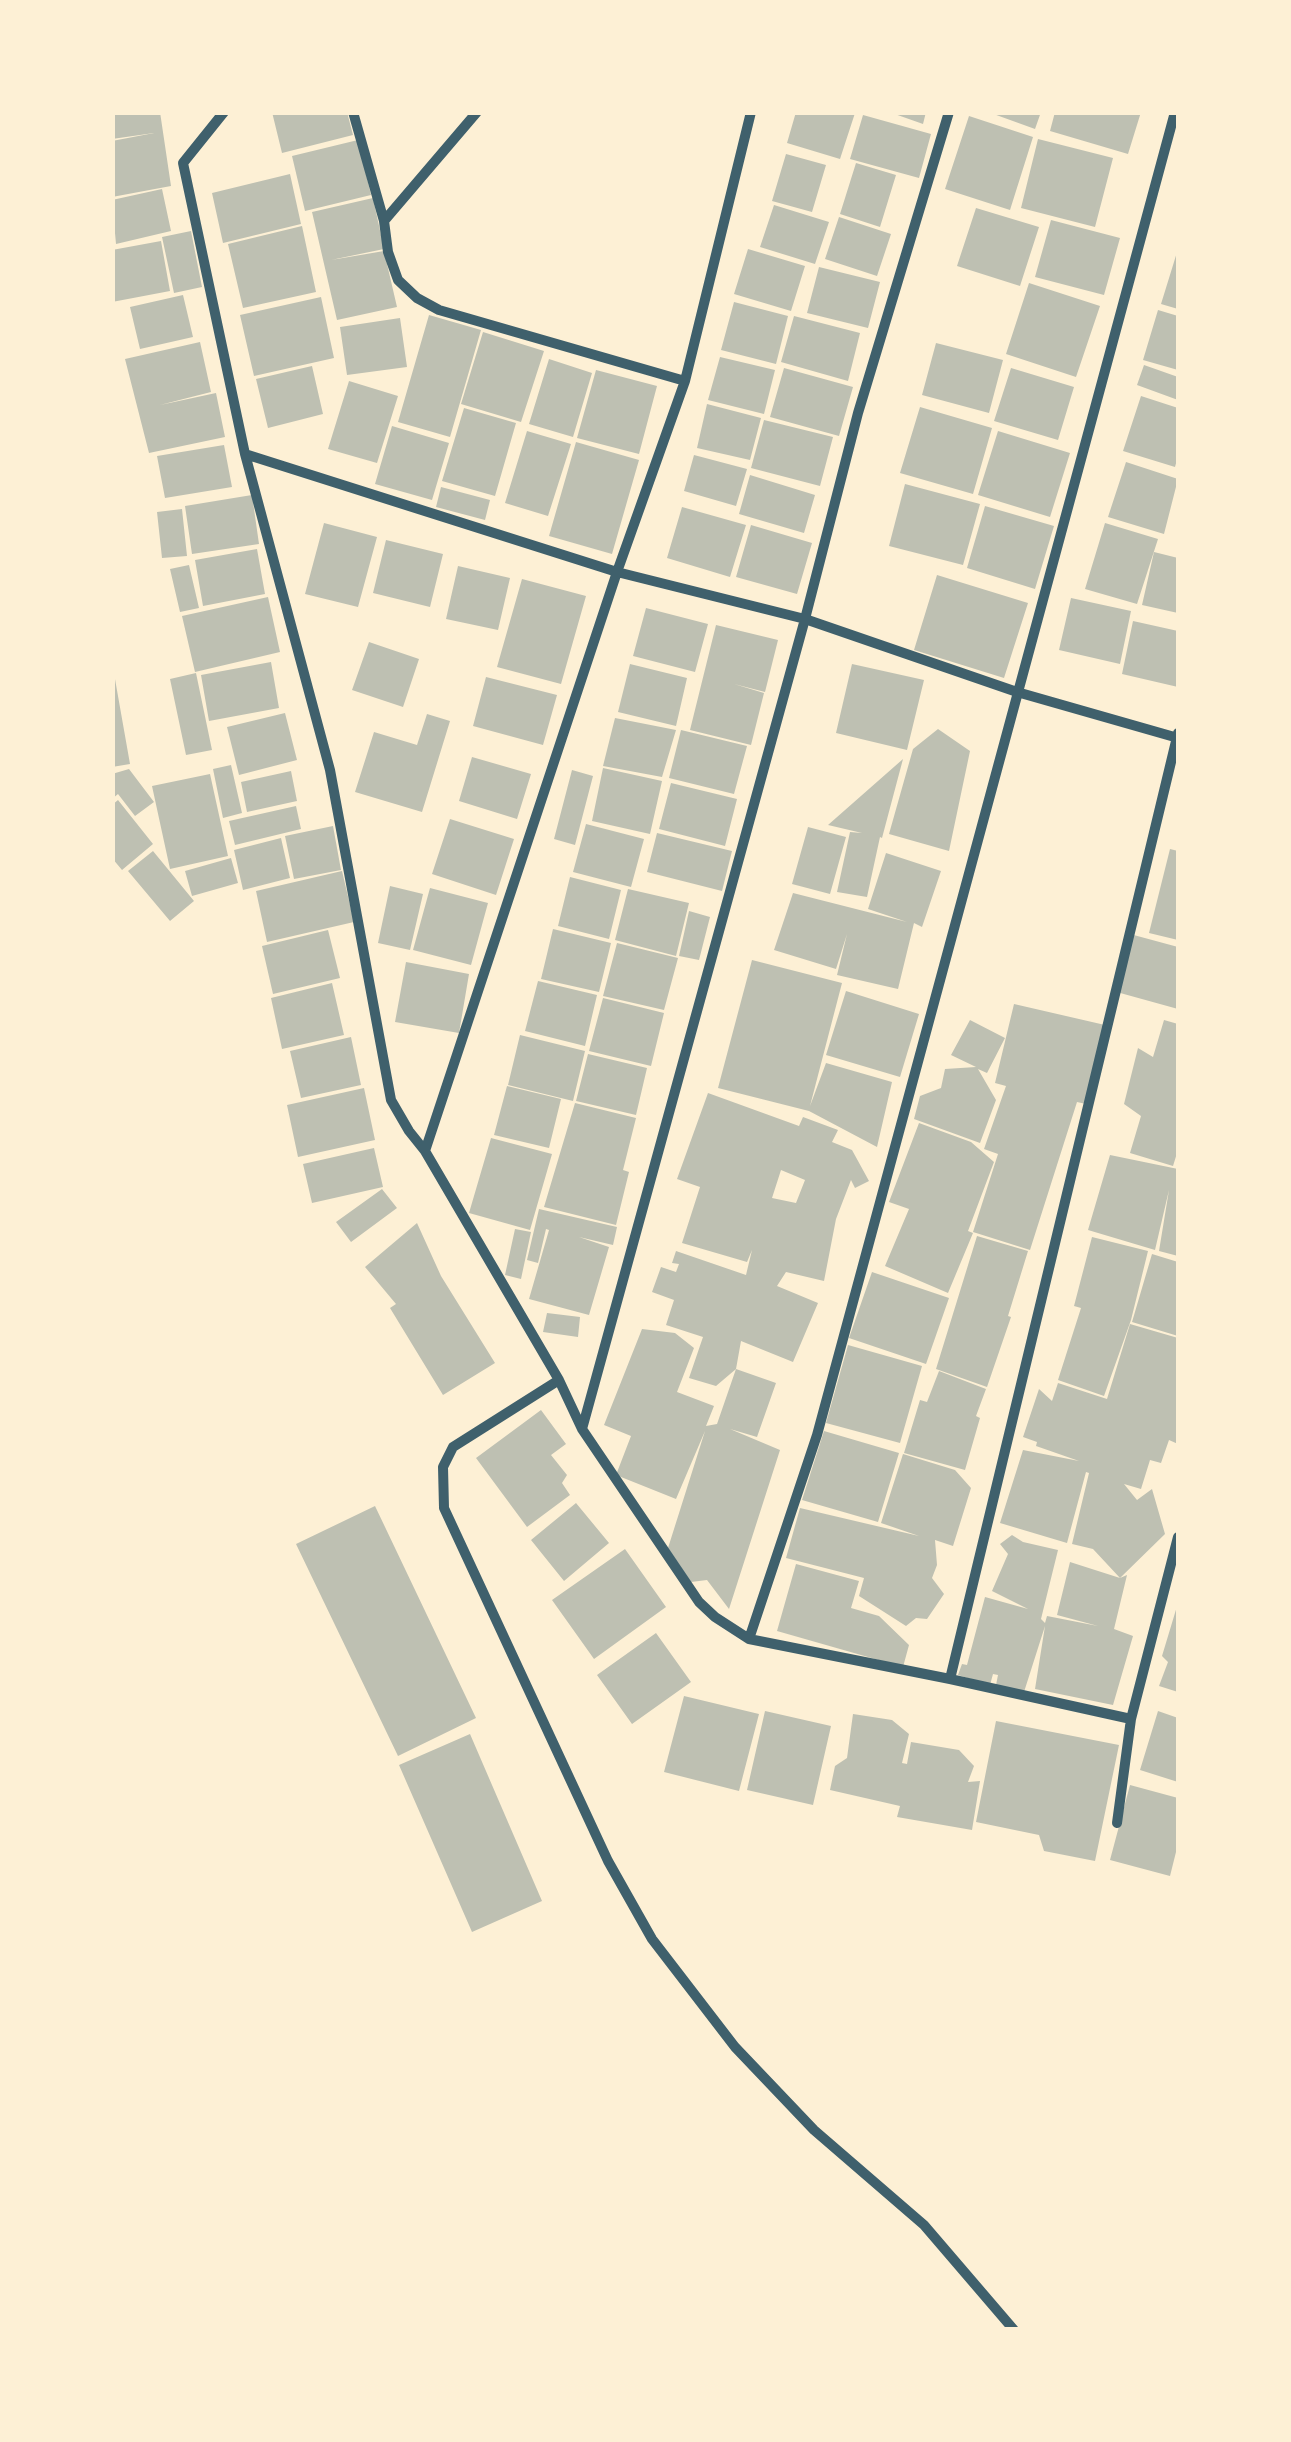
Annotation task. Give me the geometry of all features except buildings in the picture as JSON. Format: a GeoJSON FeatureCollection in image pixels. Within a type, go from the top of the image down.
{"type":"FeatureCollection","features":[{"type":"Feature","properties":{"kind":"street"},"geometry":{"type":"LineString","coordinates":[[224,112],[184,163],[245,454],[330,770],[391,1100],[409,1132],[426,1151],[559,1380],[582,1429],[700,1602],[715,1617],[750,1640],[1130,1719]]}},
{"type":"Feature","properties":{"kind":"street"},"geometry":{"type":"LineString","coordinates":[[353,112],[398,280],[428,304],[685,381]]}},
{"type":"Feature","properties":{"kind":"street"},"geometry":{"type":"LineString","coordinates":[[384,221],[476,112]]}},
{"type":"Feature","properties":{"kind":"street"},"geometry":{"type":"LineString","coordinates":[[426,1151],[617,572],[685,381],[751,112]]}},
{"type":"Feature","properties":{"kind":"street"},"geometry":{"type":"LineString","coordinates":[[582,1429],[858,413],[949,112]]}},
{"type":"Feature","properties":{"kind":"street"},"geometry":{"type":"LineString","coordinates":[[750,1640],[817,1435],[1175,112]]}},
{"type":"Feature","properties":{"kind":"street"},"geometry":{"type":"LineString","coordinates":[[245,454],[617,572],[805,619],[1017,692],[1178,736],[950,1679]]}},
{"type":"Feature","properties":{"kind":"street"},"geometry":{"type":"LineString","coordinates":[[559,1380],[454,1448],[443,1467],[444,1508],[608,1861],[652,1939],[735,2047],[814,2130],[924,2225],[1014,2330]]}},
{"type":"Feature","properties":{"kind":"street"},"geometry":{"type":"LineString","coordinates":[[1118,1824],[1130,1719],[1178,1537]]}}]}
